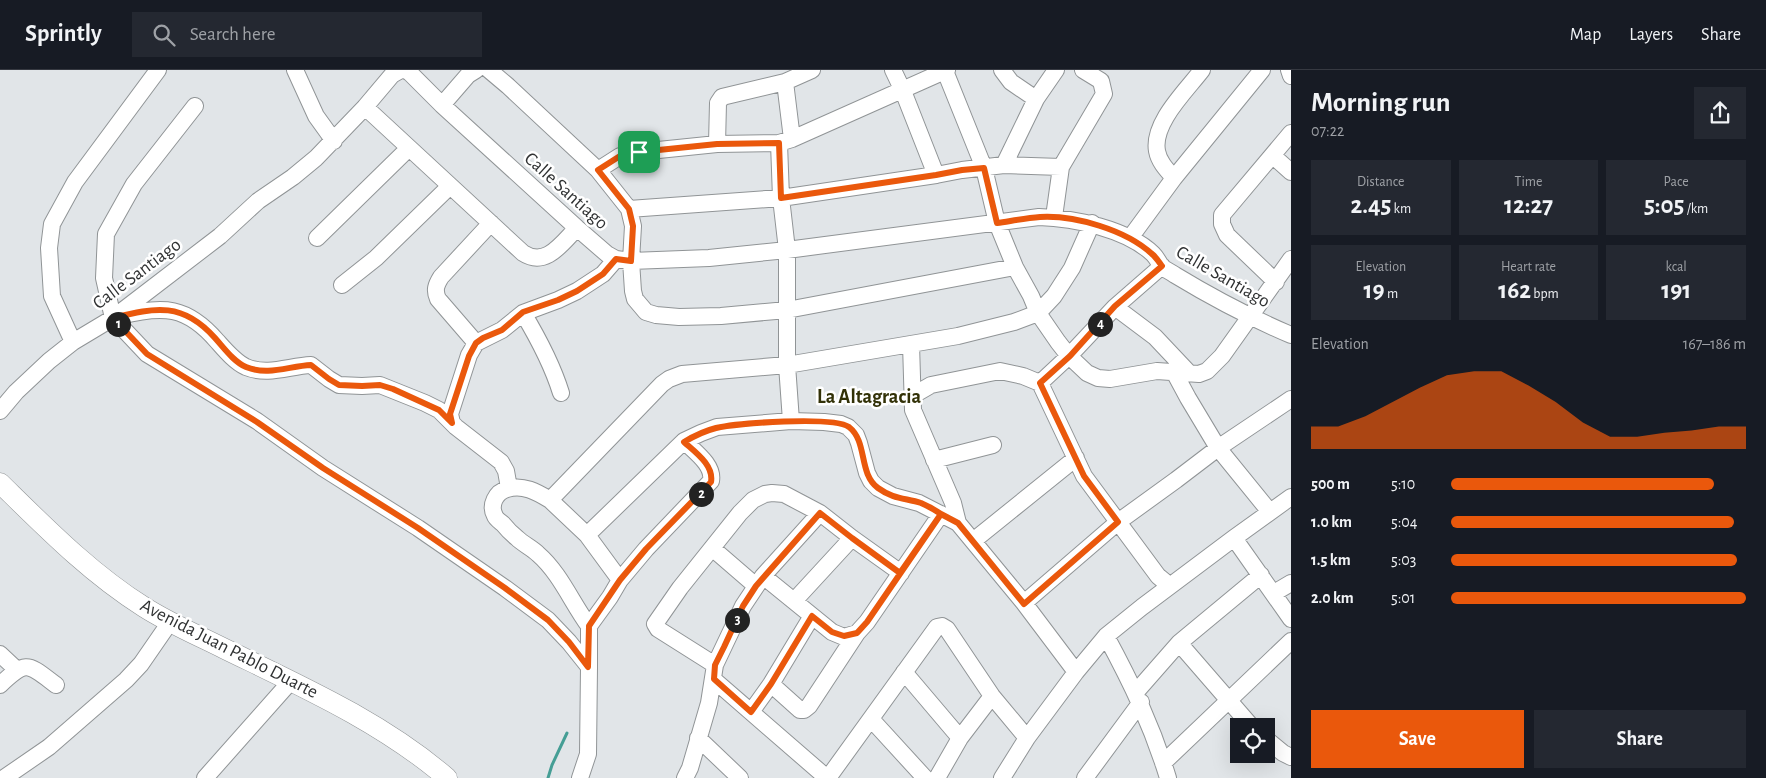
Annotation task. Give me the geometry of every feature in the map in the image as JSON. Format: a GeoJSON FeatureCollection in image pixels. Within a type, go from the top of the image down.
{"type":"FeatureCollection","features":[{"type":"Feature","properties":{"kind":"main road","name":"Avenida Juan Pablo Duarte"},"geometry":{"type":"LineString","coordinates":[[0,483],[79,559],[123,592],[170,622],[292,681],[374,725],[447,778]]}},
{"type":"Feature","properties":{"kind":"street"},"geometry":{"type":"LineString","coordinates":[[73,342],[52,296],[49,248],[52,224],[76,182],[158,70]]}},
{"type":"Feature","properties":{"kind":"street"},"geometry":{"type":"LineString","coordinates":[[295,70],[316,116],[334,141]]}},
{"type":"Feature","properties":{"kind":"street","name":"Calle Santiago"},"geometry":{"type":"LineString","coordinates":[[0,411],[16,392],[49,361],[73,342],[113,318],[220,236],[258,201],[293,178],[334,141],[392,75],[401,70],[410,73],[442,105],[607,254],[624,260],[709,258],[787,250],[1039,217],[1054,217],[1092,224],[1130,238],[1154,254],[1162,266],[1249,317],[1291,336]]}},
{"type":"Feature","properties":{"kind":"street"},"geometry":{"type":"LineString","coordinates":[[442,105],[468,75],[476,70]]}},
{"type":"Feature","properties":{"kind":"street"},"geometry":{"type":"LineString","coordinates":[[489,70],[598,170],[629,209],[633,226],[624,260],[635,299],[646,312],[679,317],[721,316],[787,310],[1015,267]]}},
{"type":"Feature","properties":{"kind":"street"},"geometry":{"type":"LineString","coordinates":[[717,144],[718,103],[722,97],[785,82],[812,70]]}},
{"type":"Feature","properties":{"kind":"street"},"geometry":{"type":"LineString","coordinates":[[893,70],[936,175]]}},
{"type":"Feature","properties":{"kind":"street"},"geometry":{"type":"LineString","coordinates":[[1002,70],[1011,82],[1036,99]]}},
{"type":"Feature","properties":{"kind":"street"},"geometry":{"type":"LineString","coordinates":[[1004,165],[1036,99],[1056,70]]}},
{"type":"Feature","properties":{"kind":"street"},"geometry":{"type":"LineString","coordinates":[[1054,217],[1061,167],[1104,94],[1101,81],[1083,70]]}},
{"type":"Feature","properties":{"kind":"street"},"geometry":{"type":"LineString","coordinates":[[1174,178],[1162,164],[1157,150],[1158,134],[1166,117],[1202,70]]}},
{"type":"Feature","properties":{"kind":"street"},"geometry":{"type":"LineString","coordinates":[[1130,238],[1174,178],[1262,70]]}},
{"type":"Feature","properties":{"kind":"street"},"geometry":{"type":"LineString","coordinates":[[1289,70],[1291,76]]}},
{"type":"Feature","properties":{"kind":"street"},"geometry":{"type":"LineString","coordinates":[[598,170],[620,156],[639,152],[717,144],[786,141],[946,71],[984,168],[997,223],[1015,267],[1038,313],[1058,342],[1087,373],[1098,378],[1110,379],[1157,371],[1199,374],[1213,367],[1291,260]]}},
{"type":"Feature","properties":{"kind":"street"},"geometry":{"type":"LineString","coordinates":[[785,82],[786,141],[781,198],[787,250],[787,365],[791,421]]}},
{"type":"Feature","properties":{"kind":"street"},"geometry":{"type":"LineString","coordinates":[[195,106],[134,184],[106,234],[104,278],[113,318],[147,354],[257,422],[323,468],[418,528],[505,588],[548,620],[569,642],[588,667]]}},
{"type":"Feature","properties":{"kind":"street"},"geometry":{"type":"LineString","coordinates":[[365,107],[530,258],[543,258],[553,252],[578,228]]}},
{"type":"Feature","properties":{"kind":"street"},"geometry":{"type":"LineString","coordinates":[[1276,282],[1228,235],[1222,224],[1222,215],[1291,133]]}},
{"type":"Feature","properties":{"kind":"street"},"geometry":{"type":"LineString","coordinates":[[317,238],[409,148]]}},
{"type":"Feature","properties":{"kind":"street"},"geometry":{"type":"LineString","coordinates":[[1273,156],[1291,172]]}},
{"type":"Feature","properties":{"kind":"street"},"geometry":{"type":"LineString","coordinates":[[629,209],[781,198],[1004,165],[1061,167]]}},
{"type":"Feature","properties":{"kind":"street"},"geometry":{"type":"LineString","coordinates":[[342,285],[376,258],[450,186]]}},
{"type":"Feature","properties":{"kind":"street"},"geometry":{"type":"LineString","coordinates":[[476,343],[438,299],[435,293],[436,285],[441,277],[491,223]]}},
{"type":"Feature","properties":{"kind":"street"},"geometry":{"type":"LineString","coordinates":[[550,500],[629,417],[669,379],[682,374],[787,365],[958,336],[1014,322],[1038,313],[1065,281],[1092,224]]}},
{"type":"Feature","properties":{"kind":"street"},"geometry":{"type":"LineString","coordinates":[[452,423],[450,414],[469,356],[476,343],[502,330],[523,312],[558,300],[577,291],[624,260]]}},
{"type":"Feature","properties":{"kind":"street"},"geometry":{"type":"LineString","coordinates":[[1040,383],[1070,356],[1115,306],[1162,266]]}},
{"type":"Feature","properties":{"kind":"street"},"geometry":{"type":"LineString","coordinates":[[1115,306],[1155,337],[1181,372],[1218,448],[1270,512]]}},
{"type":"Feature","properties":{"kind":"street"},"geometry":{"type":"LineString","coordinates":[[113,318],[141,311],[161,309],[182,313],[195,320],[228,353],[245,366],[264,372],[311,365],[339,385],[380,385],[401,393],[439,410],[452,423],[501,462],[506,471],[510,488]]}},
{"type":"Feature","properties":{"kind":"street"},"geometry":{"type":"LineString","coordinates":[[523,312],[555,374],[561,393]]}},
{"type":"Feature","properties":{"kind":"street"},"geometry":{"type":"LineString","coordinates":[[910,344],[913,410],[956,512],[958,523]]}},
{"type":"Feature","properties":{"kind":"street"},"geometry":{"type":"LineString","coordinates":[[912,396],[932,385],[1000,371],[1022,376],[1040,383],[1084,476],[1158,576],[1170,586]]}},
{"type":"Feature","properties":{"kind":"street"},"geometry":{"type":"LineString","coordinates":[[1024,604],[1118,522],[1218,448],[1291,399]]}},
{"type":"Feature","properties":{"kind":"street"},"geometry":{"type":"LineString","coordinates":[[587,535],[684,442],[700,433],[717,428],[791,421],[841,424],[848,427],[856,436],[871,481],[878,488],[893,496],[920,503],[958,523],[1076,672]]}},
{"type":"Feature","properties":{"kind":"street"},"geometry":{"type":"LineString","coordinates":[[580,778],[588,754],[589,626],[620,580],[646,549],[711,482],[712,475],[708,467],[684,442]]}},
{"type":"Feature","properties":{"kind":"street"},"geometry":{"type":"LineString","coordinates":[[934,460],[993,445]]}},
{"type":"Feature","properties":{"kind":"street"},"geometry":{"type":"LineString","coordinates":[[973,541],[1076,458]]}},
{"type":"Feature","properties":{"kind":"street"},"geometry":{"type":"LineString","coordinates":[[589,626],[576,609],[553,570],[539,554],[516,538],[495,516],[493,506],[495,498],[501,491],[510,488],[524,488],[537,492],[550,500],[587,535],[620,580]]}},
{"type":"Feature","properties":{"kind":"street"},"geometry":{"type":"LineString","coordinates":[[900,573],[820,513],[784,494],[765,494],[754,500],[740,513],[680,588],[656,626],[714,672],[751,712],[828,778],[937,627],[942,626],[947,629],[992,696],[1027,738]]}},
{"type":"Feature","properties":{"kind":"street"},"geometry":{"type":"LineString","coordinates":[[1002,778],[1027,738],[1076,672],[1106,636],[1170,586],[1291,497]]}},
{"type":"Feature","properties":{"kind":"street"},"geometry":{"type":"LineString","coordinates":[[685,778],[709,703],[714,672],[743,606],[759,581],[820,513]]}},
{"type":"Feature","properties":{"kind":"street"},"geometry":{"type":"LineString","coordinates":[[771,684],[800,710],[804,710],[808,706],[941,514]]}},
{"type":"Feature","properties":{"kind":"street"},"geometry":{"type":"LineString","coordinates":[[794,601],[852,538]]}},
{"type":"Feature","properties":{"kind":"street"},"geometry":{"type":"LineString","coordinates":[[1234,538],[1291,619]]}},
{"type":"Feature","properties":{"kind":"street"},"geometry":{"type":"LineString","coordinates":[[712,548],[759,581],[794,601],[832,632],[844,636],[857,633]]}},
{"type":"Feature","properties":{"kind":"street"},"geometry":{"type":"LineString","coordinates":[[1085,778],[1138,697],[1179,644],[1261,575]]}},
{"type":"Feature","properties":{"kind":"street"},"geometry":{"type":"LineString","coordinates":[[1274,593],[1291,583]]}},
{"type":"Feature","properties":{"kind":"street"},"geometry":{"type":"LineString","coordinates":[[751,712],[771,684],[812,616]]}},
{"type":"Feature","properties":{"kind":"street"},"geometry":{"type":"LineString","coordinates":[[4,778],[76,726],[126,680],[141,664],[170,622]]}},
{"type":"Feature","properties":{"kind":"street"},"geometry":{"type":"LineString","coordinates":[[1106,636],[1138,697],[1166,770],[1227,700],[1291,641]]}},
{"type":"Feature","properties":{"kind":"street"},"geometry":{"type":"LineString","coordinates":[[1179,644],[1244,718]]}},
{"type":"Feature","properties":{"kind":"street"},"geometry":{"type":"LineString","coordinates":[[0,654],[16,669]]}},
{"type":"Feature","properties":{"kind":"street"},"geometry":{"type":"LineString","coordinates":[[0,685],[16,669],[23,667],[31,667],[56,685]]}},
{"type":"Feature","properties":{"kind":"street"},"geometry":{"type":"LineString","coordinates":[[904,672],[960,738]]}},
{"type":"Feature","properties":{"kind":"street"},"geometry":{"type":"LineString","coordinates":[[205,778],[292,681]]}},
{"type":"Feature","properties":{"kind":"street"},"geometry":{"type":"LineString","coordinates":[[937,778],[960,738],[992,696]]}},
{"type":"Feature","properties":{"kind":"street"},"geometry":{"type":"LineString","coordinates":[[870,719],[925,778]]}},
{"type":"Feature","properties":{"kind":"street"},"geometry":{"type":"LineString","coordinates":[[698,738],[740,778]]}},
{"type":"Feature","properties":{"kind":"street"},"geometry":{"type":"LineString","coordinates":[[1275,744],[1288,751]]}},
{"type":"Feature","properties":{"kind":"waterway"},"geometry":{"type":"LineString","coordinates":[[548,778],[567,733]]}},
{"type":"Feature","properties":{"kind":"district","name":"La Altagracia"},"geometry":{"type":"Point","coordinates":[869,397]}},
{"type":"Feature","properties":{"kind":"route"},"geometry":{"type":"LineString","coordinates":[[639,152],[620,156],[598,170],[629,209],[633,226],[631,261],[616,259],[603,274],[577,291],[558,300],[523,312],[502,330],[476,343],[469,356],[450,414],[452,423],[439,410],[393,389],[380,385],[339,385],[311,365],[264,372],[245,366],[228,353],[195,320],[182,313],[161,309],[141,311],[113,318],[147,354],[257,422],[323,468],[418,528],[505,588],[548,620],[569,642],[588,667],[589,626],[610,598],[620,580],[646,549],[711,482],[712,475],[708,467],[684,442],[700,433],[717,428],[791,421],[824,422],[841,424],[848,427],[859,443],[867,473],[871,481],[878,488],[906,501],[920,503],[941,514],[867,622],[857,633],[844,636],[832,632],[812,616],[771,684],[751,712],[714,679],[715,665],[743,606],[756,586],[820,513],[900,573],[941,514],[958,523],[1024,604],[1118,522],[1084,476],[1040,383],[1088,338],[1115,306],[1162,266],[1154,254],[1130,238],[1092,224],[1054,217],[1039,217],[997,223],[984,168],[781,198],[779,143],[717,144],[639,152]]}}]}
